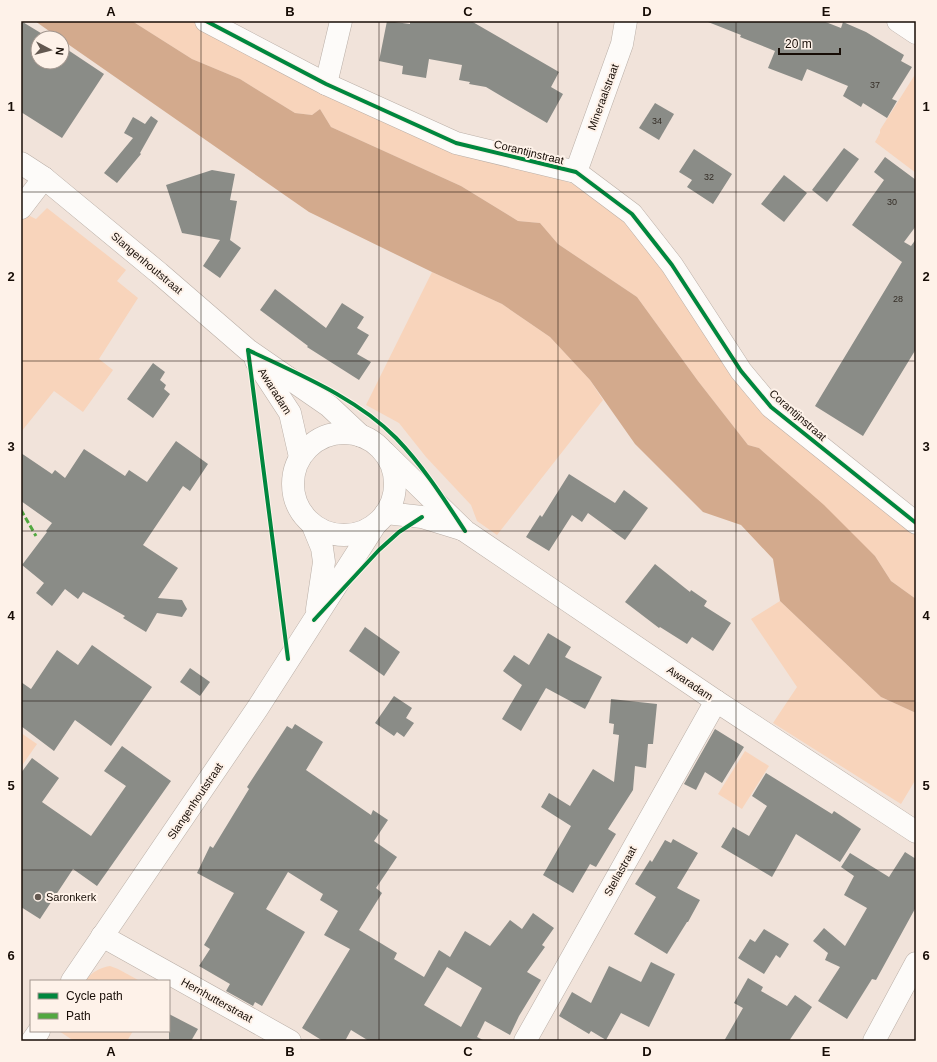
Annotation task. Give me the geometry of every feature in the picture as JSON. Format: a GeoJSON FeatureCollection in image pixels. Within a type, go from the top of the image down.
{"type":"FeatureCollection","features":[{"type":"Feature","properties":{"kind":"street","name":"Corantijnstraat"},"geometry":{"type":"LineString","coordinates":[[206,21],[326,84],[456,144],[576,172],[632,214],[672,265],[741,372],[771,407],[916,523]]}},
{"type":"Feature","properties":{"kind":"street"},"geometry":{"type":"LineString","coordinates":[[326,84],[341,21]]}},
{"type":"Feature","properties":{"kind":"street","name":"Mineraalstraat"},"geometry":{"type":"LineString","coordinates":[[576,172],[622,44],[626,21]]}},
{"type":"Feature","properties":{"kind":"street"},"geometry":{"type":"LineString","coordinates":[[898,21],[916,33]]}},
{"type":"Feature","properties":{"kind":"street","name":"Slangenhoutstraat"},"geometry":{"type":"LineString","coordinates":[[21,162],[44,178],[159,273],[248,350]]}},
{"type":"Feature","properties":{"kind":"street"},"geometry":{"type":"LineString","coordinates":[[21,208],[44,178]]}},
{"type":"Feature","properties":{"kind":"street","name":"Awaradam"},"geometry":{"type":"LineString","coordinates":[[248,350],[329,406],[361,436]]}},
{"type":"Feature","properties":{"kind":"street","name":"Awaradam"},"geometry":{"type":"LineString","coordinates":[[248,350],[290,413],[300,457]]}},
{"type":"Feature","properties":{"kind":"street"},"geometry":{"type":"LineString","coordinates":[[344,433],[361,436],[374,443],[385,454],[392,468],[395,483],[393,499],[381,519],[361,533],[344,536],[328,533],[313,526],[302,515],[295,501],[292,486],[294,471],[300,457],[312,444],[327,436],[344,433]]}},
{"type":"Feature","properties":{"kind":"street","name":"Awaradam"},"geometry":{"type":"LineString","coordinates":[[385,454],[466,531],[716,701],[916,832]]}},
{"type":"Feature","properties":{"kind":"street","name":"Awaradam"},"geometry":{"type":"LineString","coordinates":[[381,519],[422,517],[466,531]]}},
{"type":"Feature","properties":{"kind":"street","name":"Slangenhoutstraat"},"geometry":{"type":"LineString","coordinates":[[73,980],[194,802],[381,519]]}},
{"type":"Feature","properties":{"kind":"street","name":"Slangenhoutstraat"},"geometry":{"type":"LineString","coordinates":[[313,526],[322,548],[324,562],[314,620]]}},
{"type":"Feature","properties":{"kind":"street","name":"Stellastraat"},"geometry":{"type":"LineString","coordinates":[[525,1041],[716,701]]}},
{"type":"Feature","properties":{"kind":"street","name":"Hernhutterstraat"},"geometry":{"type":"LineString","coordinates":[[102,936],[290,1041]]}},
{"type":"Feature","properties":{"kind":"street"},"geometry":{"type":"LineString","coordinates":[[874,1041],[916,963]]}},
{"type":"Feature","properties":{"kind":"street"},"geometry":{"type":"LineString","coordinates":[[32,1041],[38,1032]]}},
{"type":"Feature","properties":{"kind":"shaded area"},"geometry":{"type":"Polygon","coordinates":[[[35,21],[132,21],[192,59],[240,79],[295,113],[312,115],[320,109],[331,127],[461,186],[518,221],[540,223],[558,244],[637,297],[698,381],[748,445],[759,448],[824,505],[875,556],[891,581],[916,599],[916,713],[881,697],[780,601],[773,559],[741,525],[703,512],[635,444],[590,380],[550,337],[502,304],[432,272],[309,212],[70,46],[70,30],[48,30],[35,21]]]}},
{"type":"Feature","properties":{"kind":"shaded area"},"geometry":{"type":"Polygon","coordinates":[[[132,21],[192,21],[237,45],[527,168],[576,185],[611,208],[647,245],[723,361],[916,531],[916,599],[891,581],[875,556],[759,448],[748,445],[698,381],[637,297],[558,244],[540,223],[518,221],[461,186],[331,127],[320,109],[312,115],[295,113],[240,79],[192,59],[132,21]]]}},
{"type":"Feature","properties":{"kind":"shaded area"},"geometry":{"type":"Polygon","coordinates":[[[916,73],[916,173],[875,142],[880,130],[916,73]]]}},
{"type":"Feature","properties":{"kind":"shaded area"},"geometry":{"type":"Polygon","coordinates":[[[47,208],[126,270],[117,281],[138,298],[99,359],[113,370],[83,412],[54,391],[21,432],[21,221],[26,214],[36,219],[47,208]]]}},
{"type":"Feature","properties":{"kind":"shaded area"},"geometry":{"type":"Polygon","coordinates":[[[432,272],[502,304],[550,337],[590,380],[603,400],[497,535],[477,521],[471,505],[426,457],[399,423],[366,405],[432,272]]]}},
{"type":"Feature","properties":{"kind":"shaded area"},"geometry":{"type":"Polygon","coordinates":[[[780,601],[881,697],[916,713],[916,779],[901,804],[773,723],[797,687],[751,619],[780,601]]]}},
{"type":"Feature","properties":{"kind":"shaded area"},"geometry":{"type":"Polygon","coordinates":[[[21,733],[37,744],[21,767],[21,733]]]}},
{"type":"Feature","properties":{"kind":"shaded area"},"geometry":{"type":"Polygon","coordinates":[[[745,751],[769,766],[742,809],[718,794],[745,751]]]}},
{"type":"Feature","properties":{"kind":"shaded area"},"geometry":{"type":"Polygon","coordinates":[[[110,966],[138,980],[86,980],[90,975],[102,968],[110,966]]]}},
{"type":"Feature","properties":{"kind":"shaded area"},"geometry":{"type":"Polygon","coordinates":[[[60,1032],[132,1032],[127,1041],[74,1041],[60,1032]]]}},
{"type":"Feature","properties":{"kind":"building"},"geometry":{"type":"Polygon","coordinates":[[[21,21],[36,30],[30,30],[30,70],[70,70],[70,51],[104,74],[62,138],[21,112],[21,21]]]}},
{"type":"Feature","properties":{"kind":"building"},"geometry":{"type":"Polygon","coordinates":[[[387,21],[410,24],[410,21],[471,21],[559,72],[551,87],[563,94],[547,123],[486,87],[469,84],[470,82],[459,80],[462,65],[429,59],[426,78],[402,74],[403,66],[379,61],[387,21]]]}},
{"type":"Feature","properties":{"kind":"building"},"geometry":{"type":"Polygon","coordinates":[[[823,21],[841,28],[843,22],[866,32],[904,55],[901,61],[912,67],[892,99],[897,101],[887,118],[863,103],[861,107],[843,96],[848,86],[807,69],[802,81],[768,68],[775,51],[740,37],[741,35],[708,22],[823,21]]]}},
{"type":"Feature","properties":{"kind":"building"},"geometry":{"type":"Polygon","coordinates":[[[655,103],[674,114],[659,140],[639,128],[655,103]]]}},
{"type":"Feature","properties":{"kind":"building"},"geometry":{"type":"Polygon","coordinates":[[[151,116],[158,121],[140,153],[141,154],[117,183],[104,173],[133,138],[124,133],[133,117],[145,124],[151,116]]]}},
{"type":"Feature","properties":{"kind":"building"},"geometry":{"type":"Polygon","coordinates":[[[844,148],[859,159],[827,202],[812,190],[844,148]]]}},
{"type":"Feature","properties":{"kind":"building"},"geometry":{"type":"Polygon","coordinates":[[[694,149],[732,174],[713,204],[687,187],[692,180],[679,172],[694,149]]]}},
{"type":"Feature","properties":{"kind":"building"},"geometry":{"type":"Polygon","coordinates":[[[885,157],[916,180],[916,226],[904,242],[911,246],[916,239],[916,349],[863,436],[815,406],[902,262],[852,225],[884,180],[874,172],[885,157]]]}},
{"type":"Feature","properties":{"kind":"building"},"geometry":{"type":"Polygon","coordinates":[[[212,170],[235,174],[230,200],[237,201],[230,240],[241,248],[220,278],[203,266],[220,240],[182,233],[166,185],[212,170]]]}},
{"type":"Feature","properties":{"kind":"building"},"geometry":{"type":"Polygon","coordinates":[[[784,175],[807,193],[784,222],[761,204],[784,175]]]}},
{"type":"Feature","properties":{"kind":"building"},"geometry":{"type":"Polygon","coordinates":[[[275,289],[326,328],[342,303],[364,317],[357,328],[369,335],[357,354],[371,362],[359,380],[307,347],[308,346],[260,310],[275,289]]]}},
{"type":"Feature","properties":{"kind":"building"},"geometry":{"type":"Polygon","coordinates":[[[153,363],[165,372],[160,380],[166,385],[164,389],[170,394],[153,418],[127,399],[153,363]]]}},
{"type":"Feature","properties":{"kind":"building"},"geometry":{"type":"Polygon","coordinates":[[[176,441],[208,464],[190,491],[183,486],[143,545],[178,568],[158,598],[182,600],[187,609],[182,617],[157,613],[146,632],[123,618],[125,616],[83,592],[78,599],[65,589],[52,606],[36,593],[44,583],[22,565],[52,523],[21,501],[21,453],[52,474],[55,470],[65,478],[84,449],[125,476],[129,470],[147,482],[176,441]]]}},
{"type":"Feature","properties":{"kind":"building"},"geometry":{"type":"Polygon","coordinates":[[[569,474],[615,503],[624,490],[648,508],[625,540],[588,513],[582,522],[572,515],[549,551],[526,537],[540,515],[542,517],[569,474]]]}},
{"type":"Feature","properties":{"kind":"building"},"geometry":{"type":"Polygon","coordinates":[[[655,564],[690,592],[691,590],[707,601],[704,606],[731,623],[713,651],[692,637],[687,644],[660,627],[659,628],[625,602],[655,564]]]}},
{"type":"Feature","properties":{"kind":"building"},"geometry":{"type":"Polygon","coordinates":[[[365,627],[400,652],[384,676],[349,651],[365,627]]]}},
{"type":"Feature","properties":{"kind":"building"},"geometry":{"type":"Polygon","coordinates":[[[548,633],[571,647],[565,657],[602,677],[585,709],[546,688],[521,731],[502,719],[522,685],[503,671],[514,655],[529,665],[548,633]]]}},
{"type":"Feature","properties":{"kind":"building"},"geometry":{"type":"Polygon","coordinates":[[[92,645],[152,687],[111,746],[75,720],[54,751],[21,726],[21,682],[31,689],[57,650],[78,665],[92,645]]]}},
{"type":"Feature","properties":{"kind":"building"},"geometry":{"type":"Polygon","coordinates":[[[190,668],[210,682],[200,696],[180,682],[190,668]]]}},
{"type":"Feature","properties":{"kind":"building"},"geometry":{"type":"Polygon","coordinates":[[[394,696],[412,708],[406,718],[414,723],[404,737],[397,732],[394,736],[375,723],[394,696]]]}},
{"type":"Feature","properties":{"kind":"building"},"geometry":{"type":"Polygon","coordinates":[[[611,699],[657,704],[653,744],[648,744],[646,768],[635,766],[633,790],[608,829],[616,834],[596,867],[590,864],[573,893],[543,875],[571,826],[541,807],[549,793],[570,806],[593,769],[614,782],[619,735],[613,734],[614,724],[609,723],[611,699]]]}},
{"type":"Feature","properties":{"kind":"building"},"geometry":{"type":"Polygon","coordinates":[[[295,724],[323,742],[306,770],[371,815],[373,810],[388,820],[374,841],[397,857],[376,888],[382,893],[359,930],[397,953],[394,959],[424,977],[439,950],[450,957],[465,931],[490,946],[510,920],[522,929],[533,913],[554,928],[542,945],[545,947],[527,972],[541,980],[519,1016],[510,1035],[485,1021],[477,1037],[485,1041],[369,1041],[351,1030],[345,1041],[323,1041],[302,1028],[350,949],[324,935],[338,911],[320,900],[323,894],[288,872],[266,909],[305,932],[262,1006],[255,1002],[253,1006],[226,991],[230,984],[199,966],[210,949],[204,945],[234,893],[197,873],[210,846],[213,848],[249,789],[247,787],[287,726],[292,729],[295,724]],[[447,967],[424,1005],[461,1027],[482,988],[447,967]]]}},
{"type":"Feature","properties":{"kind":"building"},"geometry":{"type":"Polygon","coordinates":[[[715,729],[744,747],[722,783],[705,772],[696,790],[684,784],[715,729]]]}},
{"type":"Feature","properties":{"kind":"building"},"geometry":{"type":"Polygon","coordinates":[[[122,746],[171,781],[97,886],[73,869],[40,919],[21,907],[21,773],[32,758],[59,778],[42,802],[91,836],[126,786],[104,771],[122,746]]]}},
{"type":"Feature","properties":{"kind":"building"},"geometry":{"type":"Polygon","coordinates":[[[766,773],[832,814],[834,811],[861,829],[840,862],[796,834],[772,877],[721,847],[733,827],[749,836],[767,806],[752,796],[766,773]]]}},
{"type":"Feature","properties":{"kind":"building"},"geometry":{"type":"Polygon","coordinates":[[[673,839],[698,853],[677,888],[700,900],[688,922],[667,954],[634,934],[656,897],[635,884],[650,860],[652,862],[665,840],[671,843],[673,839]]]}},
{"type":"Feature","properties":{"kind":"building"},"geometry":{"type":"Polygon","coordinates":[[[905,852],[916,859],[916,907],[876,980],[872,979],[847,1019],[818,1001],[840,967],[825,960],[828,953],[813,941],[824,928],[845,946],[867,908],[844,895],[854,876],[841,867],[850,853],[889,877],[905,852]]]}},
{"type":"Feature","properties":{"kind":"building"},"geometry":{"type":"Polygon","coordinates":[[[764,929],[789,944],[780,958],[776,955],[764,974],[738,958],[750,939],[755,942],[764,929]]]}},
{"type":"Feature","properties":{"kind":"building"},"geometry":{"type":"Polygon","coordinates":[[[651,962],[675,974],[649,1027],[621,1013],[606,1040],[591,1031],[589,1034],[559,1016],[572,992],[591,1003],[609,966],[641,982],[651,962]]]}},
{"type":"Feature","properties":{"kind":"building"},"geometry":{"type":"Polygon","coordinates":[[[748,978],[763,987],[761,991],[787,1006],[795,995],[812,1007],[789,1041],[724,1041],[743,1008],[734,1003],[748,978]]]}},
{"type":"Feature","properties":{"kind":"building"},"geometry":{"type":"Polygon","coordinates":[[[170,1015],[198,1029],[191,1041],[169,1041],[170,1015]]]}},
{"type":"Feature","properties":{"kind":"marked path"},"geometry":{"type":"LineString","coordinates":[[21,510],[36,536]]}},
{"type":"Feature","properties":{"kind":"cycle path"},"geometry":{"type":"LineString","coordinates":[[206,21],[326,84],[456,143],[576,172],[632,214],[672,265],[741,371],[771,407],[916,523]]}},
{"type":"Feature","properties":{"kind":"cycle path"},"geometry":{"type":"LineString","coordinates":[[248,350],[288,659]]}},
{"type":"Feature","properties":{"kind":"cycle path"},"geometry":{"type":"LineString","coordinates":[[248,350],[326,388],[345,399],[380,424],[396,438],[415,460],[433,483],[465,531]]}},
{"type":"Feature","properties":{"kind":"cycle path"},"geometry":{"type":"LineString","coordinates":[[314,620],[379,550],[399,532],[422,517]]}},
{"type":"Feature","properties":{"kind":"place","name":"Saronkerk"},"geometry":{"type":"Point","coordinates":[38,897]}}]}
